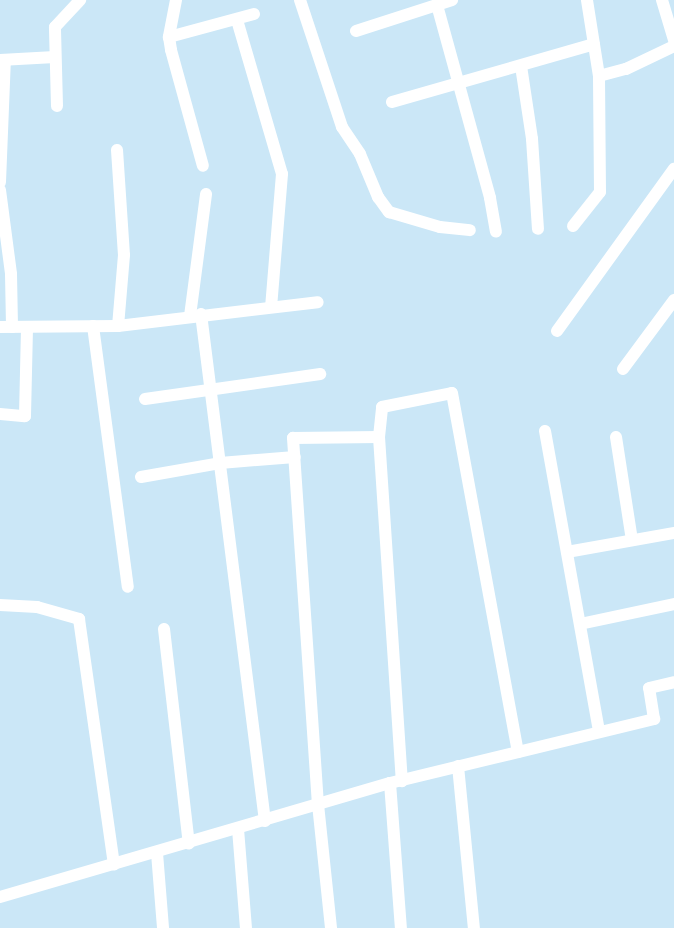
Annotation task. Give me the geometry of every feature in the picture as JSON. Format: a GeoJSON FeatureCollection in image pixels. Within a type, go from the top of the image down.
{"type":"FeatureCollection","features":[{"type":"Feature","properties":{"kind":"street"},"geometry":{"type":"LineString","coordinates":[[57,106],[56,23],[80,0]]}},
{"type":"Feature","properties":{"kind":"street"},"geometry":{"type":"LineString","coordinates":[[176,0],[170,37],[203,166]]}},
{"type":"Feature","properties":{"kind":"street"},"geometry":{"type":"LineString","coordinates":[[300,0],[342,127],[360,154],[378,197],[388,212],[440,226],[470,230]]}},
{"type":"Feature","properties":{"kind":"street"},"geometry":{"type":"LineString","coordinates":[[356,31],[452,0]]}},
{"type":"Feature","properties":{"kind":"street"},"geometry":{"type":"LineString","coordinates":[[572,226],[600,192],[599,76],[586,0]]}},
{"type":"Feature","properties":{"kind":"street"},"geometry":{"type":"LineString","coordinates":[[662,0],[674,40]]}},
{"type":"Feature","properties":{"kind":"street"},"geometry":{"type":"LineString","coordinates":[[437,5],[457,85],[490,198],[496,231]]}},
{"type":"Feature","properties":{"kind":"street"},"geometry":{"type":"LineString","coordinates":[[170,37],[254,14]]}},
{"type":"Feature","properties":{"kind":"street"},"geometry":{"type":"LineString","coordinates":[[237,20],[282,174],[282,196],[271,307]]}},
{"type":"Feature","properties":{"kind":"street"},"geometry":{"type":"LineString","coordinates":[[392,102],[457,85],[594,44]]}},
{"type":"Feature","properties":{"kind":"street"},"geometry":{"type":"LineString","coordinates":[[599,76],[626,69],[674,46]]}},
{"type":"Feature","properties":{"kind":"street"},"geometry":{"type":"LineString","coordinates":[[0,182],[2,60],[55,57]]}},
{"type":"Feature","properties":{"kind":"street"},"geometry":{"type":"LineString","coordinates":[[521,66],[532,139],[538,228]]}},
{"type":"Feature","properties":{"kind":"street"},"geometry":{"type":"LineString","coordinates":[[117,150],[124,255],[118,326]]}},
{"type":"Feature","properties":{"kind":"street"},"geometry":{"type":"LineString","coordinates":[[558,331],[674,169]]}},
{"type":"Feature","properties":{"kind":"street"},"geometry":{"type":"LineString","coordinates":[[0,190],[11,274],[6,327],[118,326],[195,315],[318,302]]}},
{"type":"Feature","properties":{"kind":"street"},"geometry":{"type":"LineString","coordinates":[[206,194],[195,315],[210,388],[265,821]]}},
{"type":"Feature","properties":{"kind":"street"},"geometry":{"type":"LineString","coordinates":[[623,369],[674,300]]}},
{"type":"Feature","properties":{"kind":"street"},"geometry":{"type":"LineString","coordinates":[[0,414],[25,416],[27,326]]}},
{"type":"Feature","properties":{"kind":"street"},"geometry":{"type":"LineString","coordinates":[[93,326],[128,588]]}},
{"type":"Feature","properties":{"kind":"street"},"geometry":{"type":"LineString","coordinates":[[145,399],[210,388],[320,374]]}},
{"type":"Feature","properties":{"kind":"street"},"geometry":{"type":"LineString","coordinates":[[401,928],[396,782],[379,437],[382,407],[452,393],[518,752]]}},
{"type":"Feature","properties":{"kind":"street"},"geometry":{"type":"LineString","coordinates":[[545,432],[599,732]]}},
{"type":"Feature","properties":{"kind":"street"},"geometry":{"type":"LineString","coordinates":[[616,436],[632,540]]}},
{"type":"Feature","properties":{"kind":"street"},"geometry":{"type":"LineString","coordinates":[[331,928],[318,805],[294,438],[379,437]]}},
{"type":"Feature","properties":{"kind":"street"},"geometry":{"type":"LineString","coordinates":[[142,477],[220,463],[295,457]]}},
{"type":"Feature","properties":{"kind":"street"},"geometry":{"type":"LineString","coordinates":[[567,552],[674,533]]}},
{"type":"Feature","properties":{"kind":"street"},"geometry":{"type":"LineString","coordinates":[[580,624],[674,604]]}},
{"type":"Feature","properties":{"kind":"street"},"geometry":{"type":"LineString","coordinates":[[0,605],[37,607],[79,619],[114,865]]}},
{"type":"Feature","properties":{"kind":"street"},"geometry":{"type":"LineString","coordinates":[[164,629],[189,844]]}},
{"type":"Feature","properties":{"kind":"street"},"geometry":{"type":"LineString","coordinates":[[0,897],[189,844],[396,782],[654,719],[649,688],[674,682]]}},
{"type":"Feature","properties":{"kind":"street"},"geometry":{"type":"LineString","coordinates":[[458,766],[474,928]]}},
{"type":"Feature","properties":{"kind":"street"},"geometry":{"type":"LineString","coordinates":[[238,829],[246,928]]}},
{"type":"Feature","properties":{"kind":"street"},"geometry":{"type":"LineString","coordinates":[[157,853],[163,928]]}}]}
